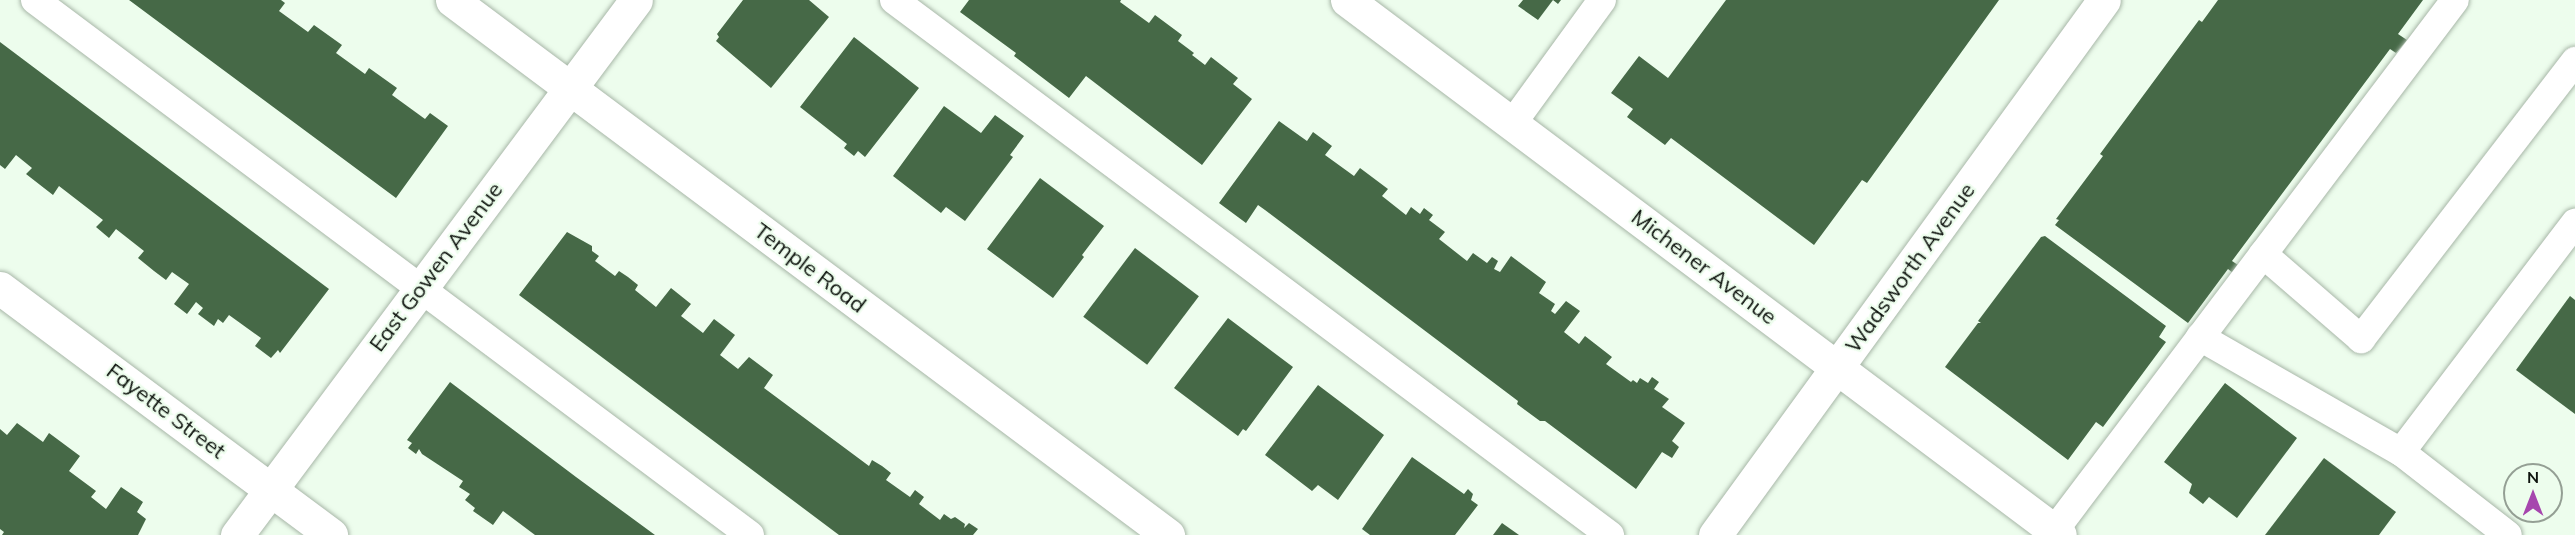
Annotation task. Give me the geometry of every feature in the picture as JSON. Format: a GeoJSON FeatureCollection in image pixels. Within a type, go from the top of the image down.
{"type":"FeatureCollection","features":[{"type":"Feature","properties":{"kind":"street","name":"Temple Road"},"geometry":{"type":"LineString","coordinates":[[452,0],[1168,535]]}},
{"type":"Feature","properties":{"kind":"street","name":"East Gowen Avenue"},"geometry":{"type":"LineString","coordinates":[[237,535],[636,0]]}},
{"type":"Feature","properties":{"kind":"street","name":"Michener Avenue"},"geometry":{"type":"LineString","coordinates":[[1347,0],[2057,533]]}},
{"type":"Feature","properties":{"kind":"street","name":"Wadsworth Avenue"},"geometry":{"type":"LineString","coordinates":[[1714,535],[1839,368],[2104,0]]}},
{"type":"Feature","properties":{"kind":"street","name":"Fayette Street"},"geometry":{"type":"LineString","coordinates":[[0,288],[331,535]]}},
{"type":"Feature","properties":{"kind":"lane"},"geometry":{"type":"LineString","coordinates":[[35,0],[750,535]]}},
{"type":"Feature","properties":{"kind":"lane"},"geometry":{"type":"LineString","coordinates":[[894,0],[1610,535]]}},
{"type":"Feature","properties":{"kind":"lane"},"geometry":{"type":"LineString","coordinates":[[1512,124],[1602,0]]}},
{"type":"Feature","properties":{"kind":"lane"},"geometry":{"type":"LineString","coordinates":[[2057,533],[2200,337],[2455,0]]}},
{"type":"Feature","properties":{"kind":"lane"},"geometry":{"type":"LineString","coordinates":[[2263,254],[2361,339],[2575,61]]}},
{"type":"Feature","properties":{"kind":"lane"},"geometry":{"type":"LineString","coordinates":[[2401,452],[2575,223]]}},
{"type":"Feature","properties":{"kind":"lane"},"geometry":{"type":"LineString","coordinates":[[2200,337],[2401,452],[2508,535]]}},
{"type":"Feature","properties":{"kind":"building"},"geometry":{"type":"Polygon","coordinates":[[[129,0],[281,0],[285,3],[279,11],[308,32],[314,25],[342,45],[336,53],[365,74],[369,68],[397,88],[392,95],[425,119],[430,113],[448,126],[396,198],[129,0]]]}},
{"type":"Feature","properties":{"kind":"building"},"geometry":{"type":"Polygon","coordinates":[[[743,0],[809,0],[829,17],[771,88],[716,41],[719,37],[717,34],[743,0]]]}},
{"type":"Feature","properties":{"kind":"building"},"geometry":{"type":"Polygon","coordinates":[[[969,0],[1121,0],[1120,2],[1149,23],[1155,15],[1182,35],[1178,41],[1194,53],[1192,55],[1205,65],[1211,57],[1238,78],[1233,84],[1252,99],[1202,165],[1086,76],[1069,98],[1014,56],[1016,53],[960,12],[969,0]]]}},
{"type":"Feature","properties":{"kind":"building"},"geometry":{"type":"Polygon","coordinates":[[[1523,0],[1553,0],[1538,20],[1518,6],[1523,0]]]}},
{"type":"Feature","properties":{"kind":"building"},"geometry":{"type":"Polygon","coordinates":[[[1726,0],[1999,0],[1867,183],[1862,180],[1814,245],[1671,138],[1665,145],[1627,117],[1633,109],[1611,93],[1639,56],[1668,78],[1726,0]]]}},
{"type":"Feature","properties":{"kind":"building"},"geometry":{"type":"Polygon","coordinates":[[[2218,0],[2423,0],[2398,34],[2407,40],[2396,53],[2390,49],[2232,261],[2238,265],[2233,273],[2228,269],[2188,323],[2055,225],[2059,220],[2056,219],[2103,156],[2100,154],[2199,20],[2202,22],[2218,0]]]}},
{"type":"Feature","properties":{"kind":"building"},"geometry":{"type":"Polygon","coordinates":[[[854,37],[919,88],[865,157],[858,151],[854,156],[844,148],[847,144],[800,107],[854,37]]]}},
{"type":"Feature","properties":{"kind":"building"},"geometry":{"type":"Polygon","coordinates":[[[0,42],[329,289],[280,353],[278,350],[271,358],[255,346],[261,338],[229,315],[223,323],[218,319],[214,326],[198,314],[203,308],[196,302],[187,314],[174,304],[189,284],[172,272],[166,280],[154,271],[138,258],[144,251],[116,229],[109,238],[96,227],[103,220],[59,186],[53,195],[26,174],[32,168],[16,155],[5,169],[0,165],[0,42]]]}},
{"type":"Feature","properties":{"kind":"building"},"geometry":{"type":"Polygon","coordinates":[[[944,106],[981,133],[995,115],[1024,136],[1010,155],[1013,157],[965,221],[946,207],[941,213],[893,176],[944,106]]]}},
{"type":"Feature","properties":{"kind":"building"},"geometry":{"type":"Polygon","coordinates":[[[1279,121],[1307,141],[1313,132],[1332,146],[1325,155],[1354,176],[1360,168],[1388,189],[1382,196],[1406,215],[1411,207],[1420,214],[1424,208],[1433,215],[1429,220],[1445,232],[1439,239],[1467,261],[1473,253],[1487,263],[1492,257],[1498,261],[1494,269],[1500,272],[1511,256],[1546,282],[1539,293],[1555,304],[1551,311],[1555,314],[1566,301],[1580,311],[1564,332],[1579,344],[1585,336],[1612,357],[1606,364],[1631,382],[1633,380],[1637,383],[1640,378],[1648,383],[1652,377],[1659,382],[1654,389],[1669,399],[1662,407],[1685,423],[1672,441],[1679,447],[1672,458],[1662,452],[1636,489],[1545,421],[1540,421],[1517,404],[1518,401],[1258,205],[1246,223],[1219,203],[1279,121]]]}},
{"type":"Feature","properties":{"kind":"building"},"geometry":{"type":"Polygon","coordinates":[[[1040,178],[1104,226],[1053,298],[987,249],[1040,178]]]}},
{"type":"Feature","properties":{"kind":"building"},"geometry":{"type":"Polygon","coordinates":[[[567,232],[592,246],[592,251],[599,256],[595,261],[615,276],[619,271],[628,277],[638,285],[635,290],[656,307],[671,288],[691,304],[681,316],[703,333],[714,319],[735,335],[720,355],[738,369],[749,357],[773,375],[764,388],[869,466],[872,460],[882,466],[891,473],[886,480],[910,497],[915,490],[924,497],[919,504],[940,520],[944,514],[951,519],[955,517],[965,524],[964,528],[969,523],[978,529],[973,535],[839,535],[519,295],[567,232]]]}},
{"type":"Feature","properties":{"kind":"building"},"geometry":{"type":"Polygon","coordinates":[[[2045,236],[2166,326],[2159,337],[2166,342],[2103,427],[2096,422],[2068,460],[1945,367],[1978,323],[1981,323],[1978,321],[2041,237],[2045,236]]]}},
{"type":"Feature","properties":{"kind":"building"},"geometry":{"type":"Polygon","coordinates":[[[1135,248],[1199,296],[1147,365],[1083,317],[1135,248]]]}},
{"type":"Feature","properties":{"kind":"building"},"geometry":{"type":"Polygon","coordinates":[[[2570,296],[2575,300],[2575,414],[2516,370],[2570,296]]]}},
{"type":"Feature","properties":{"kind":"building"},"geometry":{"type":"Polygon","coordinates":[[[1228,318],[1293,367],[1246,431],[1243,429],[1238,436],[1174,388],[1228,318]]]}},
{"type":"Feature","properties":{"kind":"building"},"geometry":{"type":"Polygon","coordinates":[[[450,382],[655,535],[535,535],[503,511],[493,525],[473,511],[475,508],[465,500],[470,494],[459,487],[463,481],[422,454],[419,449],[416,454],[408,448],[412,443],[407,440],[450,382]]]}},
{"type":"Feature","properties":{"kind":"building"},"geometry":{"type":"Polygon","coordinates":[[[2225,383],[2297,438],[2237,518],[2209,497],[2203,504],[2189,493],[2192,484],[2164,462],[2225,383]]]}},
{"type":"Feature","properties":{"kind":"building"},"geometry":{"type":"Polygon","coordinates":[[[1318,385],[1384,435],[1338,500],[1318,485],[1312,491],[1265,455],[1318,385]]]}},
{"type":"Feature","properties":{"kind":"building"},"geometry":{"type":"Polygon","coordinates":[[[17,423],[43,442],[49,433],[80,456],[69,471],[96,491],[91,497],[106,509],[121,487],[143,502],[137,512],[146,519],[138,535],[2,535],[4,532],[0,529],[0,429],[7,435],[17,423]]]}},
{"type":"Feature","properties":{"kind":"building"},"geometry":{"type":"Polygon","coordinates":[[[1412,457],[1464,494],[1468,489],[1473,494],[1471,500],[1478,505],[1455,535],[1370,535],[1362,529],[1412,457]]]}},
{"type":"Feature","properties":{"kind":"building"},"geometry":{"type":"Polygon","coordinates":[[[2324,458],[2396,512],[2379,535],[2265,535],[2324,458]]]}},
{"type":"Feature","properties":{"kind":"building"},"geometry":{"type":"Polygon","coordinates":[[[1502,523],[1519,535],[1493,535],[1502,523]]]}}]}
